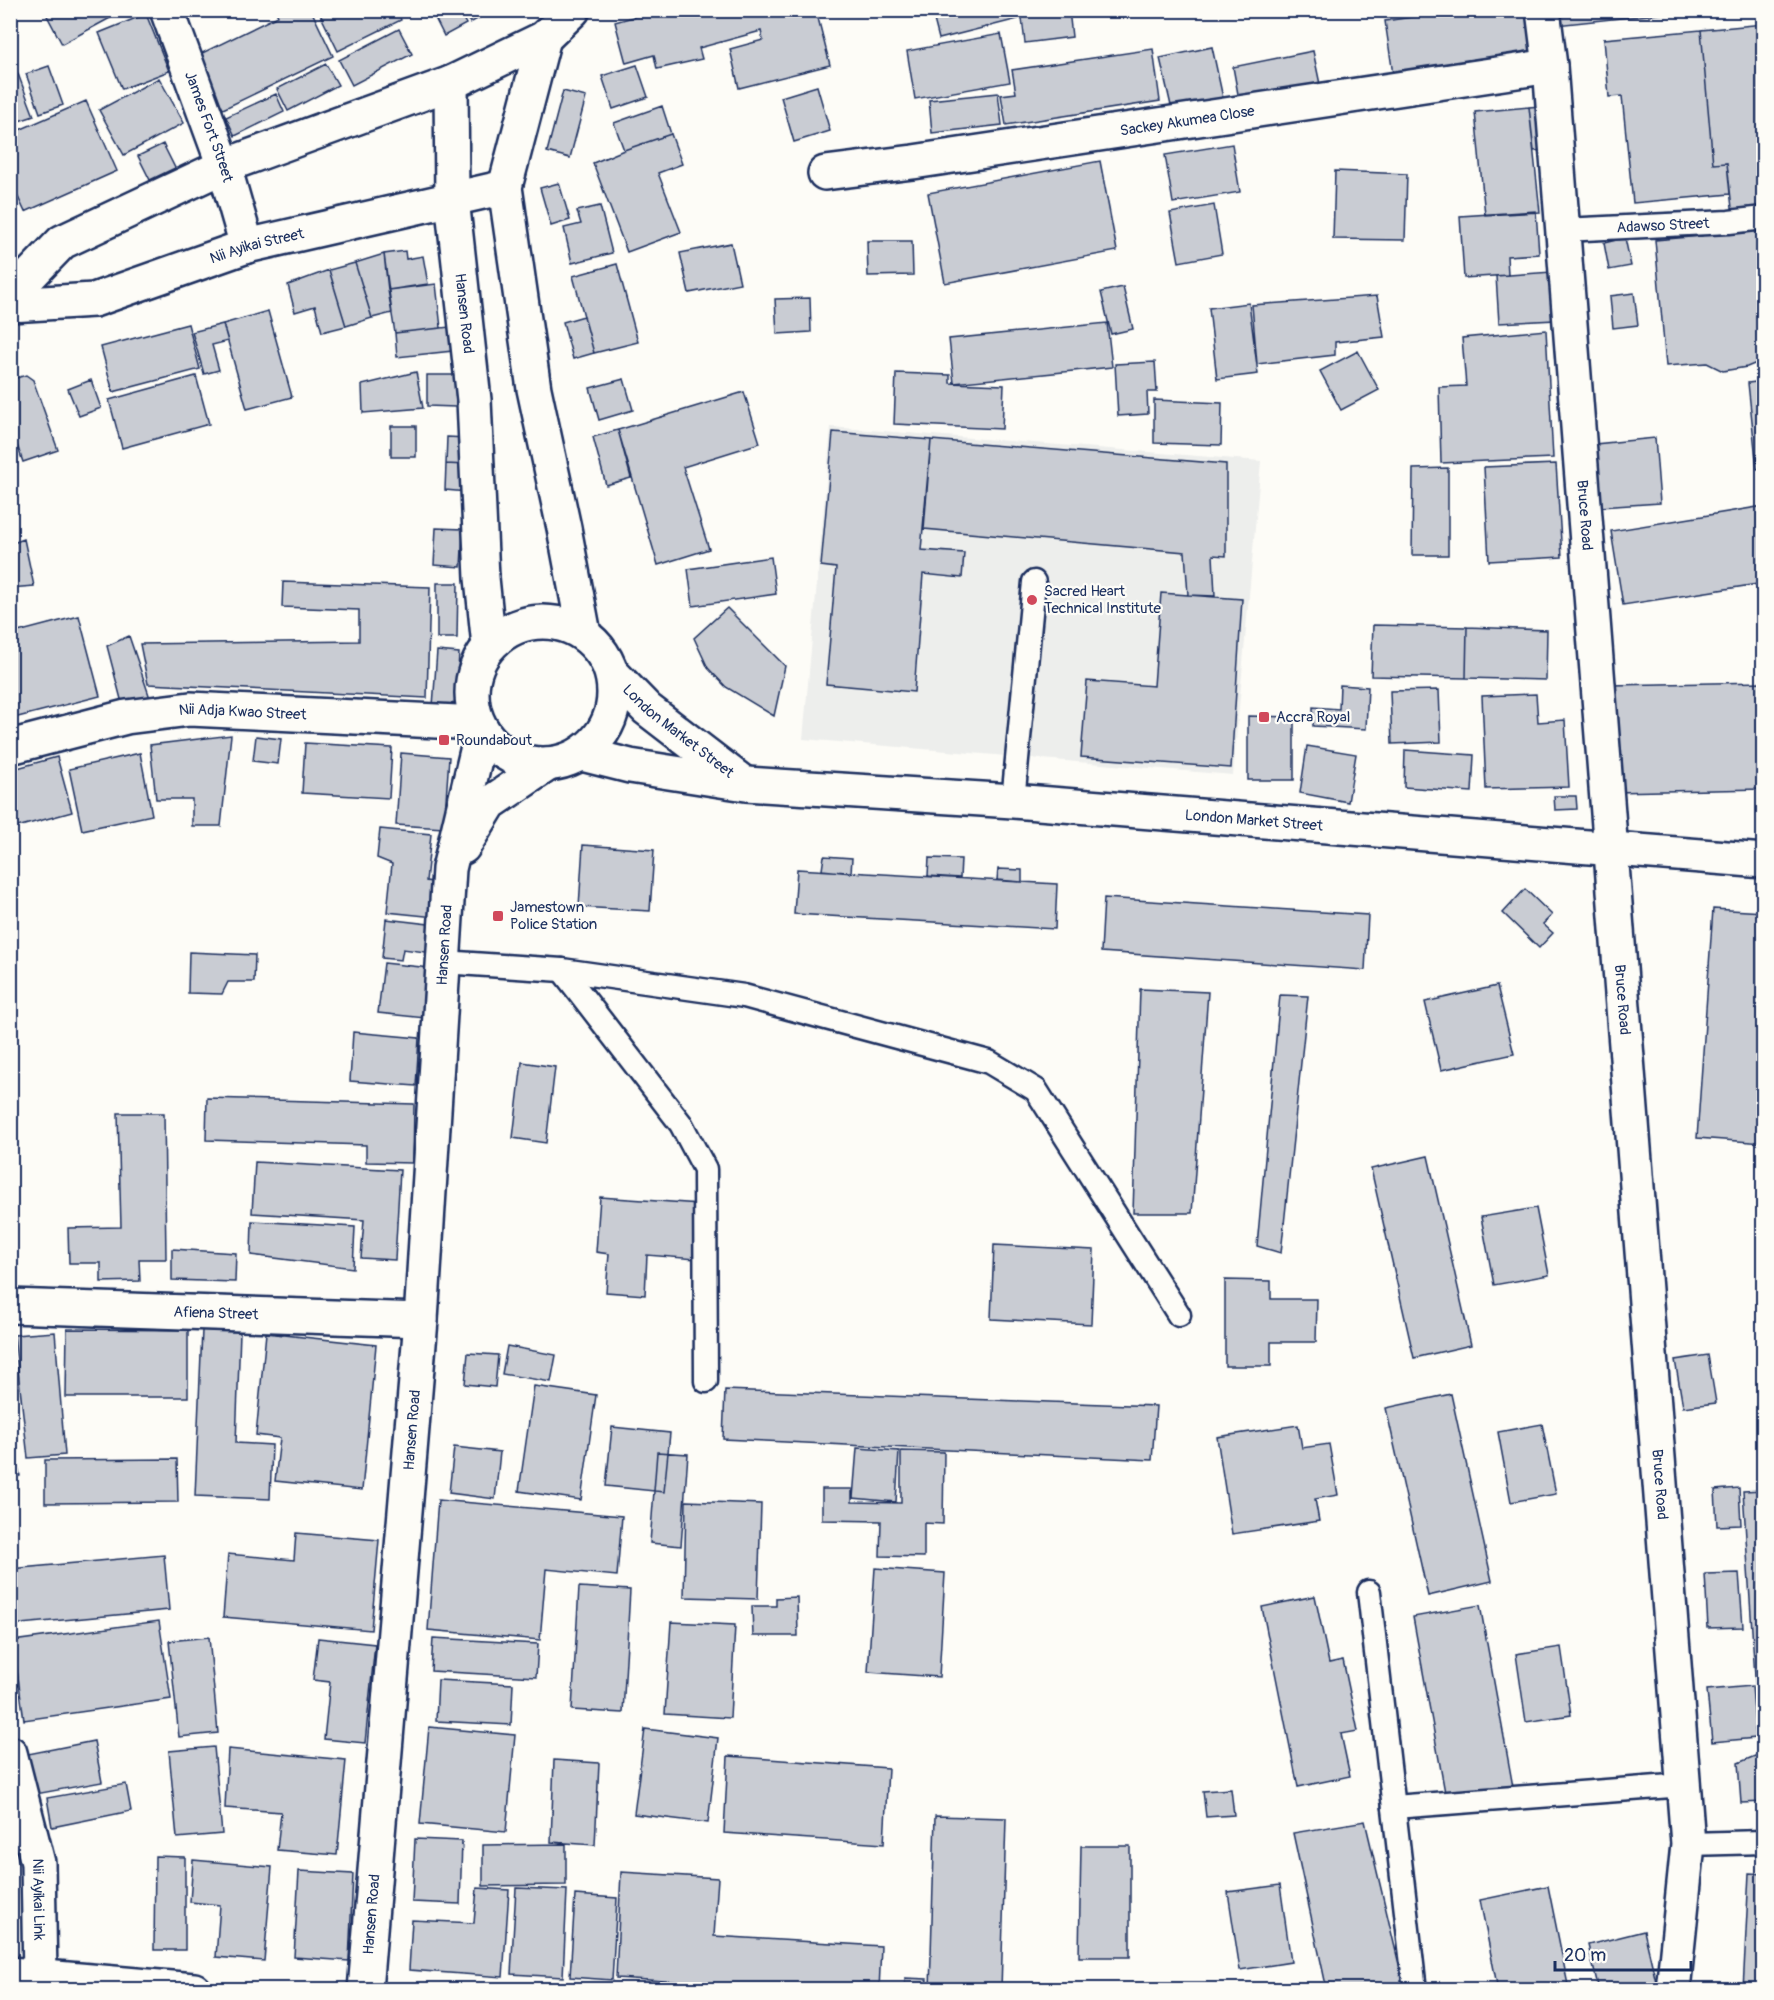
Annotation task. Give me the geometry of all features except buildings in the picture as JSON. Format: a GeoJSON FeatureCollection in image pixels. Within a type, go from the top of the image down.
{"type":"FeatureCollection","features":[{"type":"Feature","properties":{"kind":"street","name":"James Fort Street"},"geometry":{"type":"LineString","coordinates":[[167,10],[224,166],[247,246]]}},
{"type":"Feature","properties":{"kind":"street"},"geometry":{"type":"LineString","coordinates":[[10,296],[62,242],[224,166],[451,83],[544,38],[573,10]]}},
{"type":"Feature","properties":{"kind":"street","name":"Bruce Road"},"geometry":{"type":"LineString","coordinates":[[1543,10],[1550,66],[1563,230],[1688,1844],[1673,1989]]}},
{"type":"Feature","properties":{"kind":"street"},"geometry":{"type":"LineString","coordinates":[[544,38],[505,187],[534,389],[560,505],[584,634]]}},
{"type":"Feature","properties":{"kind":"street","name":"Sackey Akumea Close"},"geometry":{"type":"LineString","coordinates":[[825,173],[913,162],[1550,66]]}},
{"type":"Feature","properties":{"kind":"street","name":"Hansen Road"},"geometry":{"type":"LineString","coordinates":[[451,83],[452,199],[474,400],[482,578],[489,646]]}},
{"type":"Feature","properties":{"kind":"street","name":"Nii Ayikai Street"},"geometry":{"type":"LineString","coordinates":[[10,305],[94,300],[247,246],[505,187]]}},
{"type":"Feature","properties":{"kind":"street"},"geometry":{"type":"LineString","coordinates":[[534,622],[560,623],[584,634],[597,645],[613,675],[614,705],[604,733],[582,754],[548,764],[522,762],[499,749],[480,726],[471,696],[476,669],[489,646],[509,630],[534,622]]}},
{"type":"Feature","properties":{"kind":"street","name":"London Market Street"},"geometry":{"type":"LineString","coordinates":[[613,675],[647,709],[746,784]]}},
{"type":"Feature","properties":{"kind":"street","name":"Nii Adja Kwao Street"},"geometry":{"type":"LineString","coordinates":[[10,747],[126,717],[190,709],[480,726]]}},
{"type":"Feature","properties":{"kind":"street","name":"Hansen Road"},"geometry":{"type":"LineString","coordinates":[[365,1989],[421,1320],[449,869],[480,726]]}},
{"type":"Feature","properties":{"kind":"street","name":"London Market Street"},"geometry":{"type":"LineString","coordinates":[[582,754],[630,766],[746,784],[1013,801],[1764,861]]}},
{"type":"Feature","properties":{"kind":"street","name":"Hansen Road"},"geometry":{"type":"LineString","coordinates":[[449,869],[490,803],[548,764]]}},
{"type":"Feature","properties":{"kind":"street","name":"Afiena Street"},"geometry":{"type":"LineString","coordinates":[[10,1306],[421,1320]]}},
{"type":"Feature","properties":{"kind":"street","name":"Nii Ayikai Link"},"geometry":{"type":"LineString","coordinates":[[10,1753],[38,1863],[25,1975]]}},
{"type":"Feature","properties":{"kind":"street"},"geometry":{"type":"LineString","coordinates":[[25,1975],[194,1989]]}},
{"type":"Feature","properties":{"kind":"lane","name":"Adawso Street"},"geometry":{"type":"LineString","coordinates":[[1563,230],[1764,219]]}},
{"type":"Feature","properties":{"kind":"lane"},"geometry":{"type":"LineString","coordinates":[[1013,801],[1034,582]]}},
{"type":"Feature","properties":{"kind":"lane"},"geometry":{"type":"LineString","coordinates":[[443,962],[562,970],[744,996],[989,1062],[1036,1090],[1179,1315]]}},
{"type":"Feature","properties":{"kind":"lane"},"geometry":{"type":"LineString","coordinates":[[562,970],[681,1124],[705,1169],[706,1381]]}},
{"type":"Feature","properties":{"kind":"lane"},"geometry":{"type":"LineString","coordinates":[[1369,1592],[1415,1989]]}},
{"type":"Feature","properties":{"kind":"lane"},"geometry":{"type":"LineString","coordinates":[[1394,1807],[1684,1785]]}},
{"type":"Feature","properties":{"kind":"lane"},"geometry":{"type":"LineString","coordinates":[[1688,1844],[1764,1842]]}},
{"type":"Feature","properties":{"kind":"shaded area","name":"Sacred Heart Technical Institute"},"geometry":{"type":"Polygon","coordinates":[[[831,427],[1261,461],[1233,775],[803,739],[831,427]]]}},
{"type":"Feature","properties":{"kind":"place","name":"Sacred Heart Technical Institute"},"geometry":{"type":"Point","coordinates":[1032,600]}},
{"type":"Feature","properties":{"kind":"place","name":"Accra Royal"},"geometry":{"type":"Point","coordinates":[1264,717]}},
{"type":"Feature","properties":{"kind":"place","name":"Roundabout"},"geometry":{"type":"Point","coordinates":[444,740]}},
{"type":"Feature","properties":{"kind":"place","name":"Jamestown Police Station"},"geometry":{"type":"Point","coordinates":[498,916]}}]}
